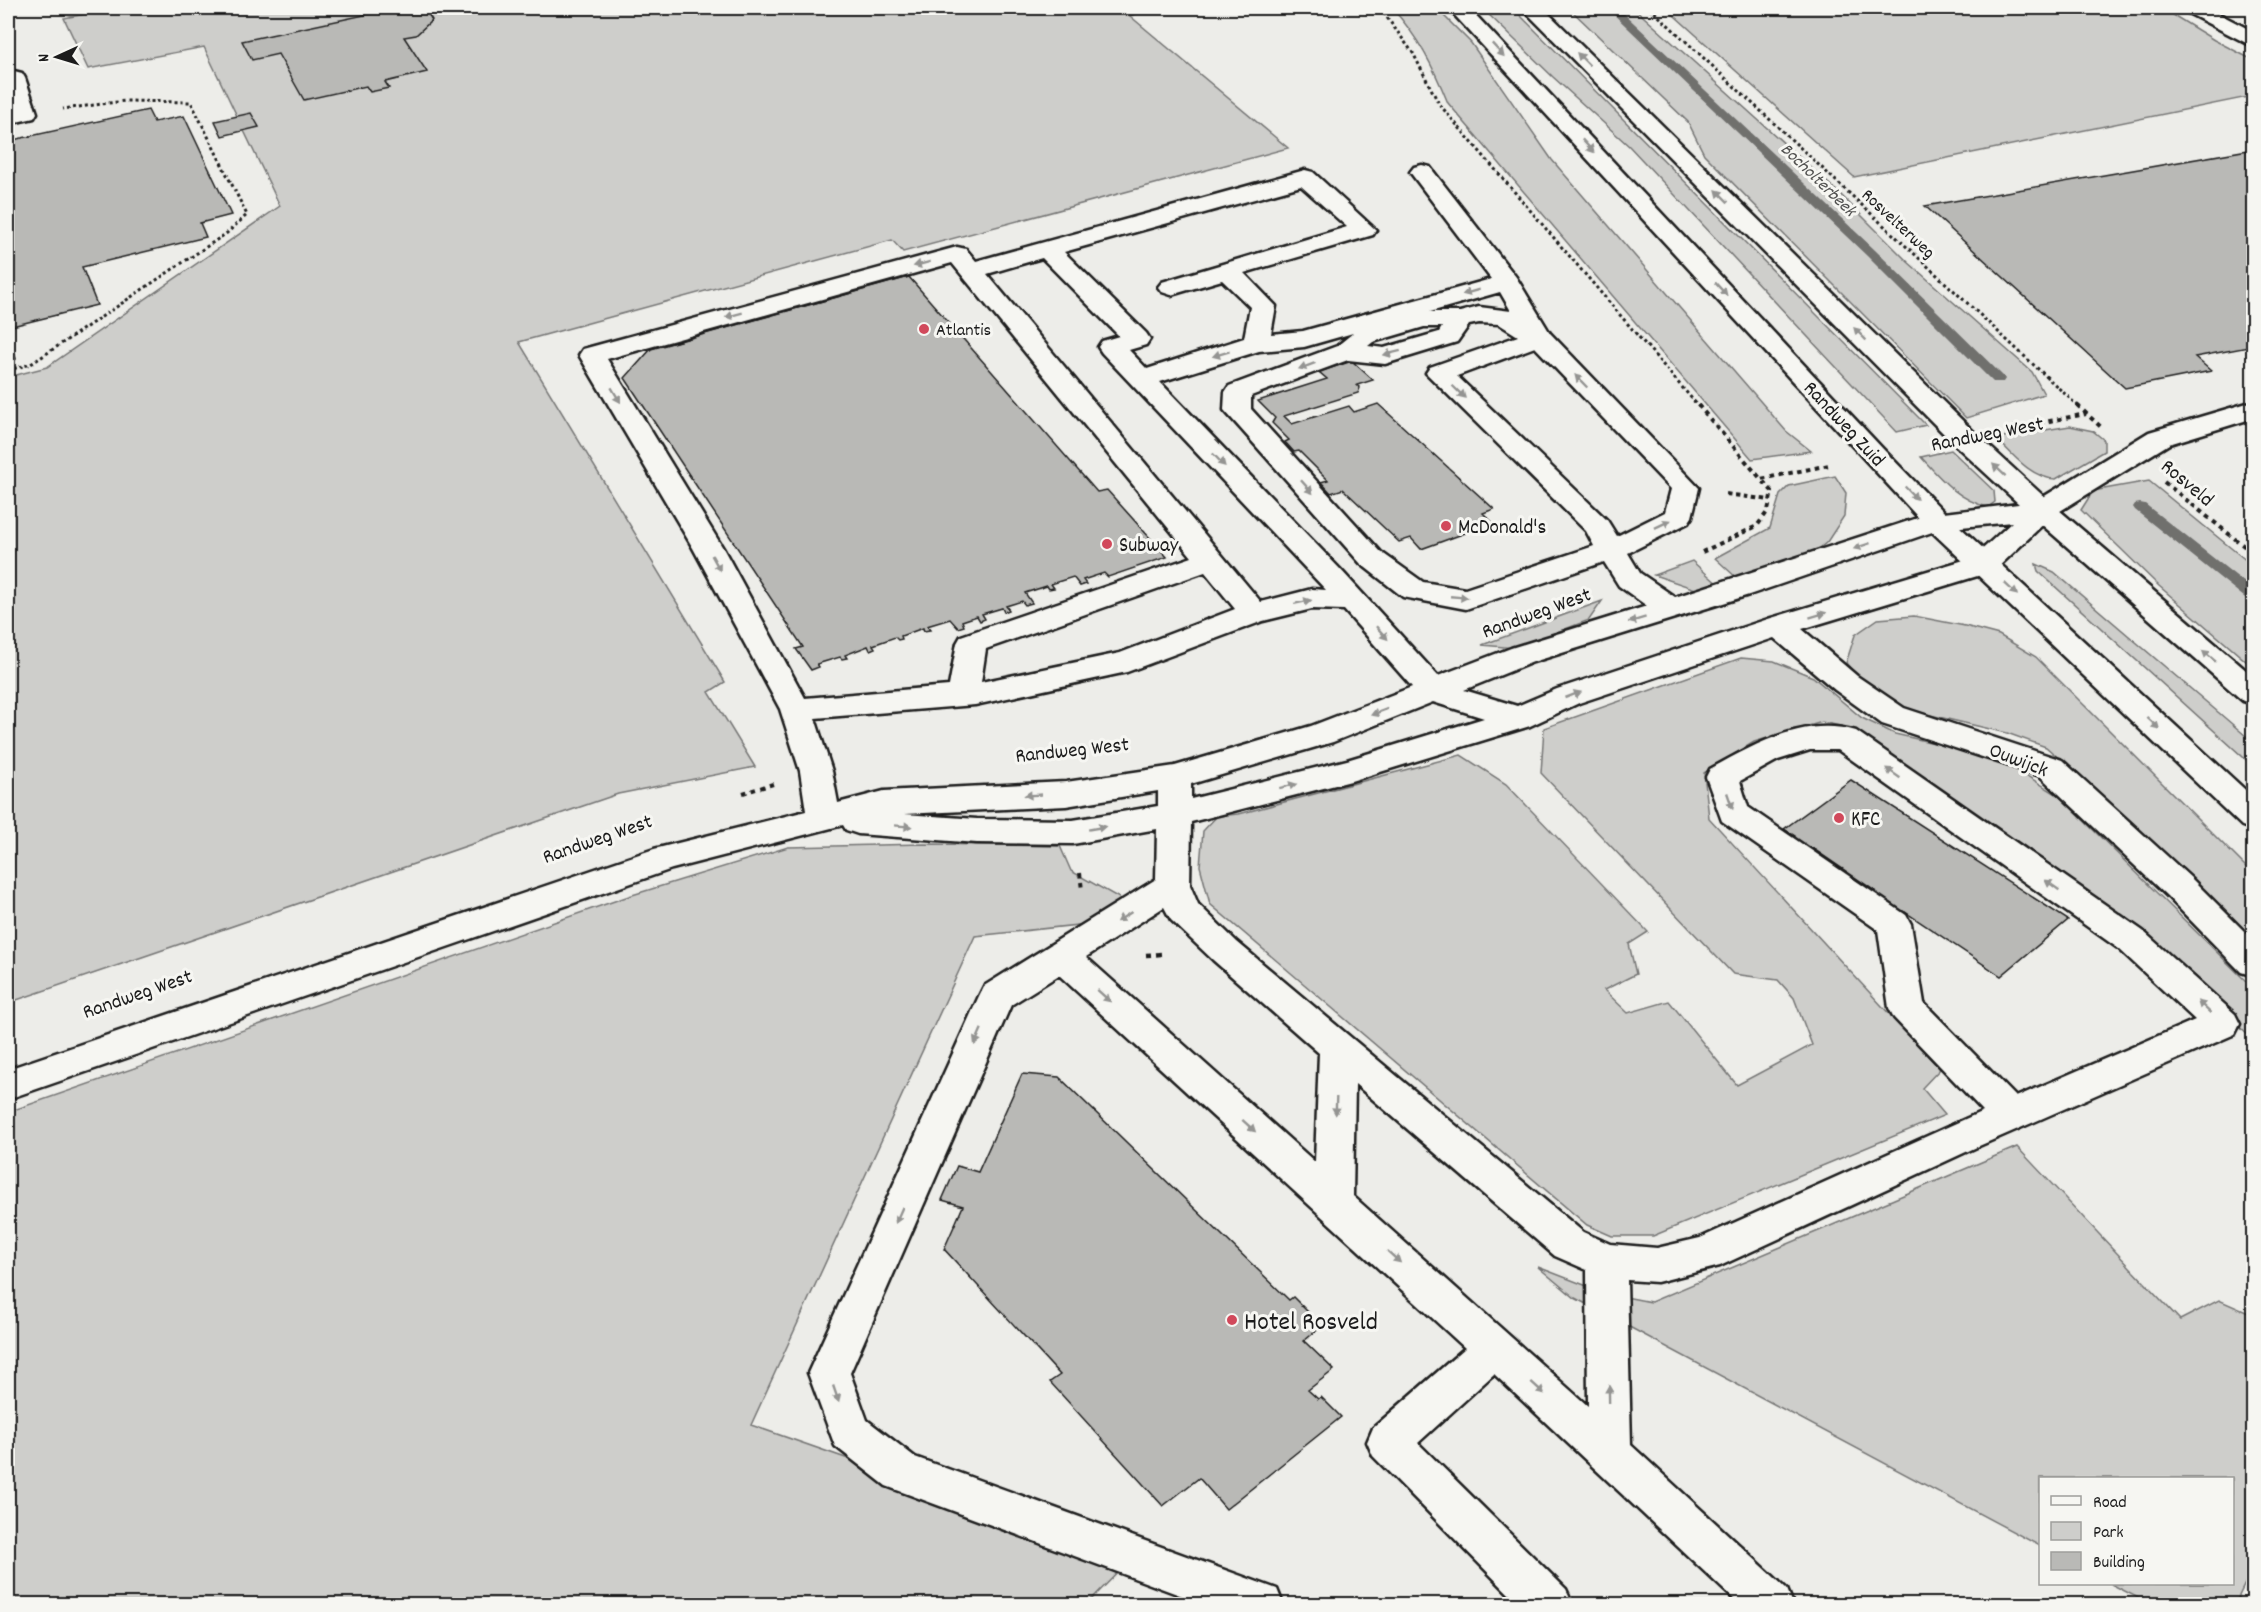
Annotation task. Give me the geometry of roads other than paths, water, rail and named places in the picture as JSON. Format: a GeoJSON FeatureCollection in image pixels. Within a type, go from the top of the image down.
{"type":"FeatureCollection","features":[{"type":"Feature","properties":{"kind":"street","name":"Randweg Zuid"},"geometry":{"type":"LineString","coordinates":[[1458,8],[1937,521],[2253,818]]}},
{"type":"Feature","properties":{"kind":"street"},"geometry":{"type":"LineString","coordinates":[[1532,8],[1964,438],[2042,510],[2253,694]]}},
{"type":"Feature","properties":{"kind":"street"},"geometry":{"type":"LineString","coordinates":[[2193,8],[2253,41]]}},
{"type":"Feature","properties":{"kind":"street"},"geometry":{"type":"LineString","coordinates":[[10,73],[17,115]]}},
{"type":"Feature","properties":{"kind":"street"},"geometry":{"type":"LineString","coordinates":[[1422,172],[1507,282],[1539,337],[1685,488],[1678,517],[1611,550],[1466,599],[1414,590],[1371,558],[1238,410],[1238,392],[1346,352],[1364,337],[1422,319],[1460,321],[1479,315],[1505,318],[1539,337]]}},
{"type":"Feature","properties":{"kind":"street"},"geometry":{"type":"LineString","coordinates":[[972,270],[1305,177],[1364,230],[1171,287]]}},
{"type":"Feature","properties":{"kind":"street"},"geometry":{"type":"LineString","coordinates":[[1047,249],[1137,339],[1111,347],[1330,576],[1434,691],[1519,718]]}},
{"type":"Feature","properties":{"kind":"street"},"geometry":{"type":"LineString","coordinates":[[824,819],[816,771],[796,709],[708,548],[592,355],[957,254],[1254,613]]}},
{"type":"Feature","properties":{"kind":"street"},"geometry":{"type":"LineString","coordinates":[[1227,271],[1263,306],[1256,343]]}},
{"type":"Feature","properties":{"kind":"street"},"geometry":{"type":"LineString","coordinates":[[1142,379],[1256,343],[1304,339],[1507,282]]}},
{"type":"Feature","properties":{"kind":"street"},"geometry":{"type":"LineString","coordinates":[[1539,337],[1439,373],[1597,526],[1629,579],[1671,609]]}},
{"type":"Feature","properties":{"kind":"street","name":"Randweg West"},"geometry":{"type":"LineString","coordinates":[[824,819],[977,831],[1073,832],[1173,815],[1351,770],[1519,718],[1568,696],[1779,626],[1984,564],[2042,510],[2159,438],[2253,408]]}},
{"type":"Feature","properties":{"kind":"street","name":"Randweg West"},"geometry":{"type":"LineString","coordinates":[[8,1084],[666,858],[884,803],[1066,794],[1174,777],[1322,734],[1522,655],[1671,609],[1937,521],[2042,510]]}},
{"type":"Feature","properties":{"kind":"street"},"geometry":{"type":"LineString","coordinates":[[1330,576],[1371,558]]}},
{"type":"Feature","properties":{"kind":"street"},"geometry":{"type":"LineString","coordinates":[[963,694],[972,643],[1211,560]]}},
{"type":"Feature","properties":{"kind":"street"},"geometry":{"type":"LineString","coordinates":[[796,709],[975,694],[1127,662],[1254,613],[1312,599],[1353,601]]}},
{"type":"Feature","properties":{"kind":"street","name":"Ouwijck"},"geometry":{"type":"LineString","coordinates":[[1779,626],[1846,683],[1893,716],[2051,768],[2179,887],[2253,963]]}},
{"type":"Feature","properties":{"kind":"street"},"geometry":{"type":"LineString","coordinates":[[1174,777],[1173,885],[1183,911],[1225,951],[1569,1244],[1607,1261],[1657,1266],[1707,1254],[1966,1135],[2011,1116],[2222,1024],[2131,940],[1845,739],[1818,736],[1773,747],[1722,777],[1734,813],[1894,924],[1907,1008],[2011,1116]]}},
{"type":"Feature","properties":{"kind":"street"},"geometry":{"type":"LineString","coordinates":[[1173,885],[997,996],[829,1373],[850,1432],[901,1472],[1261,1605]]}},
{"type":"Feature","properties":{"kind":"street"},"geometry":{"type":"LineString","coordinates":[[1061,956],[1610,1453],[1771,1605]]}},
{"type":"Feature","properties":{"kind":"street"},"geometry":{"type":"LineString","coordinates":[[1333,1202],[1338,1047]]}},
{"type":"Feature","properties":{"kind":"street"},"geometry":{"type":"LineString","coordinates":[[1607,1261],[1610,1453]]}},
{"type":"Feature","properties":{"kind":"street"},"geometry":{"type":"LineString","coordinates":[[1494,1348],[1388,1442],[1550,1605]]}},
{"type":"Feature","properties":{"kind":"waterway","name":"Bocholterbeek"},"geometry":{"type":"LineString","coordinates":[[1612,8],[1871,253],[1998,379]]}},
{"type":"Feature","properties":{"kind":"waterway","name":"Bocholterbeek"},"geometry":{"type":"LineString","coordinates":[[2140,507],[2254,598]]}},
{"type":"Feature","properties":{"kind":"place","name":"Atlantis"},"geometry":{"type":"Point","coordinates":[924,329]}},
{"type":"Feature","properties":{"kind":"place","name":"McDonald's"},"geometry":{"type":"Point","coordinates":[1446,526]}},
{"type":"Feature","properties":{"kind":"place","name":"Subway"},"geometry":{"type":"Point","coordinates":[1107,544]}},
{"type":"Feature","properties":{"kind":"place","name":"KFC"},"geometry":{"type":"Point","coordinates":[1839,818]}},
{"type":"Feature","properties":{"kind":"place","name":"Hotel Rosveld"},"geometry":{"type":"Point","coordinates":[1232,1320]}}]}
